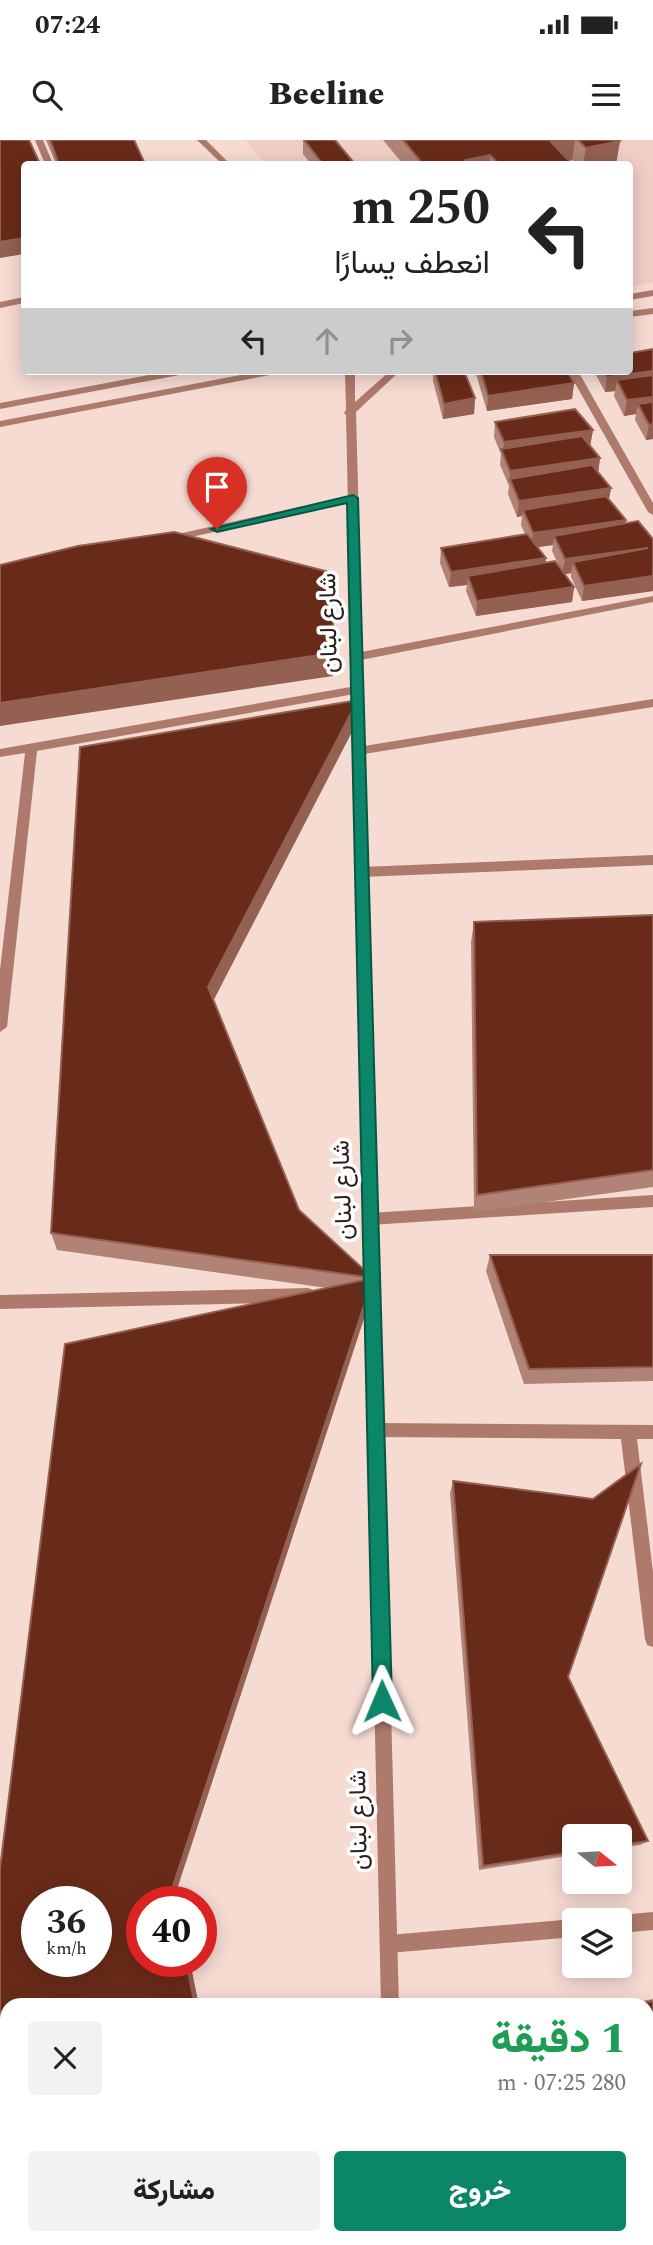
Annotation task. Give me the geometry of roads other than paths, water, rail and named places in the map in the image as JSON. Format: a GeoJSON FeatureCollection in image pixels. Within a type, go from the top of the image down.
{"type":"FeatureCollection","features":[{"type":"Feature","properties":{"kind":"street"},"geometry":{"type":"LineString","coordinates":[[39,140],[48,161]]}},
{"type":"Feature","properties":{"kind":"street"},"geometry":{"type":"LineString","coordinates":[[201,140],[223,161]]}},
{"type":"Feature","properties":{"kind":"street"},"geometry":{"type":"LineString","coordinates":[[633,296],[653,293]]}},
{"type":"Feature","properties":{"kind":"street"},"geometry":{"type":"LineString","coordinates":[[0,304],[21,300]]}},
{"type":"Feature","properties":{"kind":"street"},"geometry":{"type":"LineString","coordinates":[[633,314],[653,311]]}},
{"type":"Feature","properties":{"kind":"street"},"geometry":{"type":"LineString","coordinates":[[0,406],[164,375]]}},
{"type":"Feature","properties":{"kind":"street"},"geometry":{"type":"LineString","coordinates":[[0,424],[254,375]]}},
{"type":"Feature","properties":{"kind":"street","name":"شارع لبنان"},"geometry":{"type":"LineString","coordinates":[[348,375],[370,1219],[365,1294],[375,1430],[390,1998]]}},
{"type":"Feature","properties":{"kind":"street"},"geometry":{"type":"LineString","coordinates":[[349,413],[391,375]]}},
{"type":"Feature","properties":{"kind":"street"},"geometry":{"type":"LineString","coordinates":[[575,375],[653,512]]}},
{"type":"Feature","properties":{"kind":"street"},"geometry":{"type":"LineString","coordinates":[[163,541],[353,498]]}},
{"type":"Feature","properties":{"kind":"street"},"geometry":{"type":"LineString","coordinates":[[356,657],[653,599]]}},
{"type":"Feature","properties":{"kind":"street"},"geometry":{"type":"LineString","coordinates":[[0,753],[356,690]]}},
{"type":"Feature","properties":{"kind":"street"},"geometry":{"type":"LineString","coordinates":[[358,751],[653,703]]}},
{"type":"Feature","properties":{"kind":"street"},"geometry":{"type":"LineString","coordinates":[[0,1027],[31,749]]}},
{"type":"Feature","properties":{"kind":"street"},"geometry":{"type":"LineString","coordinates":[[361,872],[653,860]]}},
{"type":"Feature","properties":{"kind":"street"},"geometry":{"type":"LineString","coordinates":[[370,1219],[653,1201]]}},
{"type":"Feature","properties":{"kind":"street"},"geometry":{"type":"LineString","coordinates":[[0,1302],[331,1295]]}},
{"type":"Feature","properties":{"kind":"street"},"geometry":{"type":"LineString","coordinates":[[375,1430],[653,1432]]}},
{"type":"Feature","properties":{"kind":"street"},"geometry":{"type":"LineString","coordinates":[[628,1432],[653,1639]]}},
{"type":"Feature","properties":{"kind":"street"},"geometry":{"type":"LineString","coordinates":[[632,1923],[653,1921]]}},
{"type":"Feature","properties":{"kind":"street"},"geometry":{"type":"LineString","coordinates":[[388,1944],[562,1929]]}}]}
